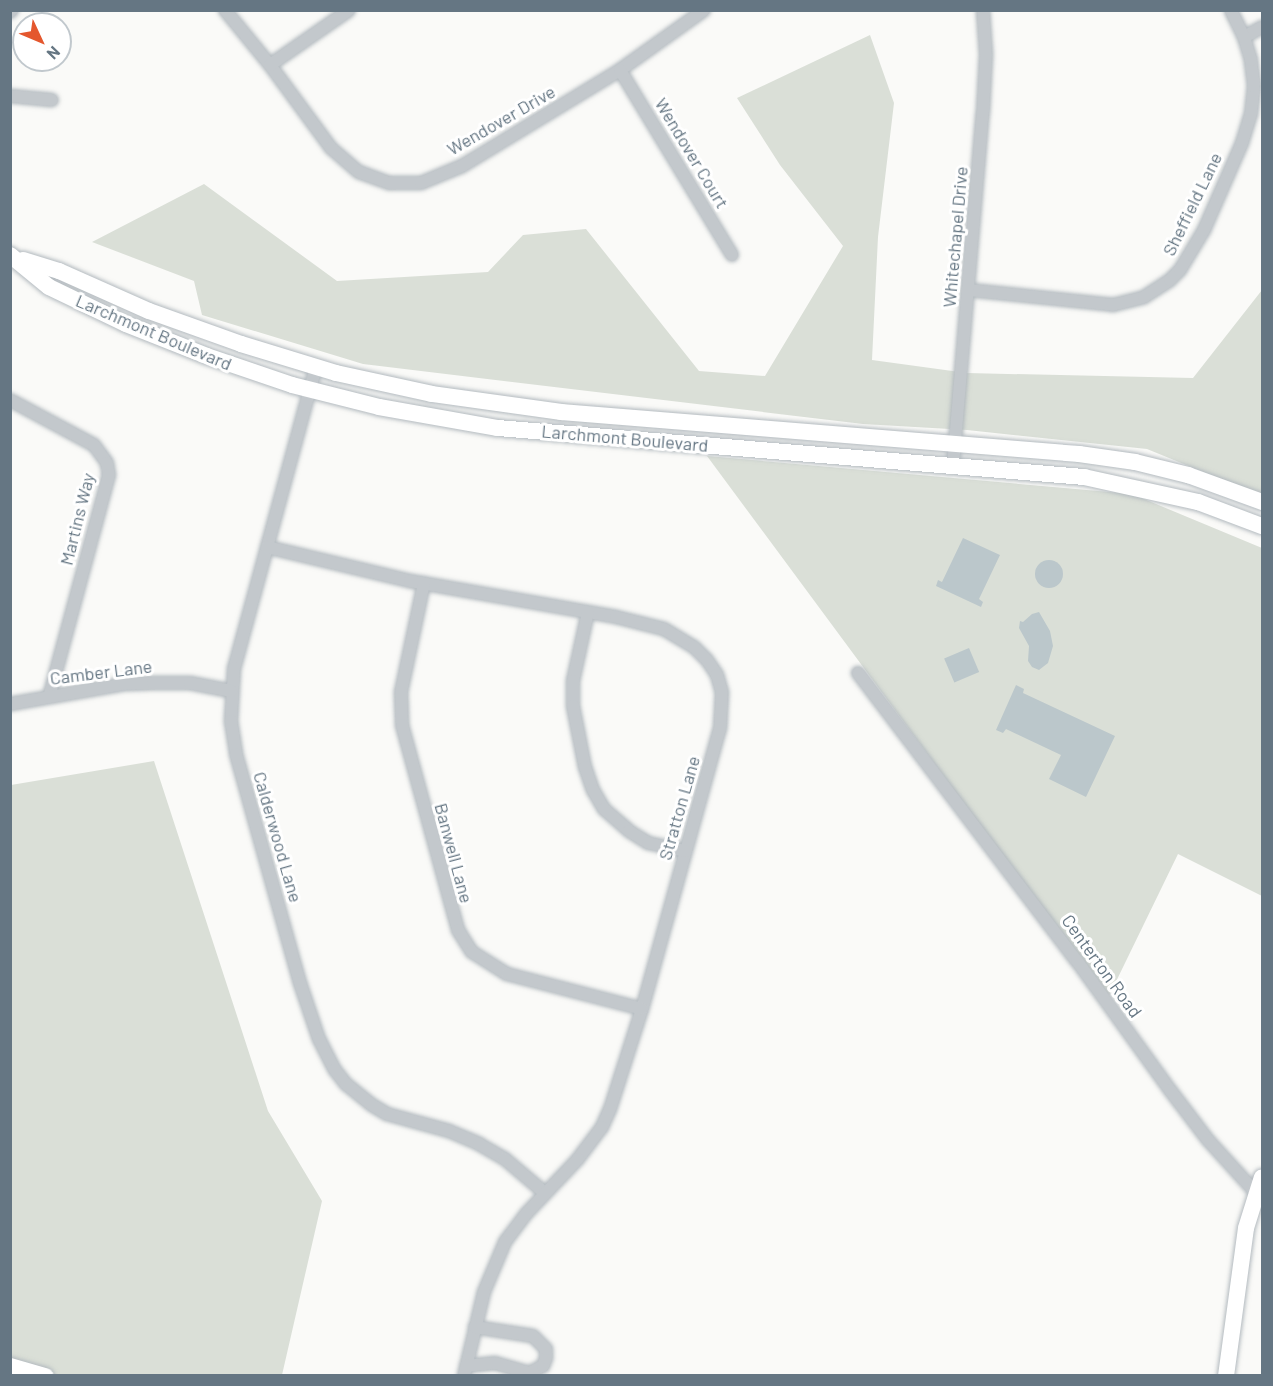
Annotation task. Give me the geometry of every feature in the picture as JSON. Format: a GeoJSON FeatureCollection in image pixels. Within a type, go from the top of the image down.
{"type":"FeatureCollection","features":[{"type":"Feature","properties":{"kind":"street","name":"Wendover Drive"},"geometry":{"type":"LineString","coordinates":[[225,10],[270,65],[303,114],[331,147],[359,172],[390,183],[421,183],[462,166],[620,70],[704,10]]}},
{"type":"Feature","properties":{"kind":"street"},"geometry":{"type":"LineString","coordinates":[[270,65],[349,10]]}},
{"type":"Feature","properties":{"kind":"street","name":"Whitechapel Drive"},"geometry":{"type":"LineString","coordinates":[[952,466],[969,290],[985,73],[983,10]]}},
{"type":"Feature","properties":{"kind":"street","name":"Sheffield Lane"},"geometry":{"type":"LineString","coordinates":[[969,290],[1113,305],[1144,297],[1170,280],[1189,257],[1204,230],[1247,129],[1254,86],[1251,60],[1244,37],[1231,10]]}},
{"type":"Feature","properties":{"kind":"street"},"geometry":{"type":"LineString","coordinates":[[1244,37],[1263,27]]}},
{"type":"Feature","properties":{"kind":"street","name":"Wendover Court"},"geometry":{"type":"LineString","coordinates":[[620,70],[732,255]]}},
{"type":"Feature","properties":{"kind":"street"},"geometry":{"type":"LineString","coordinates":[[10,96],[52,100]]}},
{"type":"Feature","properties":{"kind":"street","name":"Larchmont Boulevard"},"geometry":{"type":"LineString","coordinates":[[12,258],[59,271],[210,334],[316,367],[432,394],[517,407],[1079,454],[1135,462],[1188,475],[1263,502]]}},
{"type":"Feature","properties":{"kind":"street","name":"Larchmont Boulevard"},"geometry":{"type":"LineString","coordinates":[[12,258],[50,287],[126,324],[207,356],[310,390],[379,407],[498,428],[1084,477],[1198,502],[1263,526]]}},
{"type":"Feature","properties":{"kind":"street","name":"Calderwood Lane"},"geometry":{"type":"LineString","coordinates":[[316,367],[234,668],[231,721],[236,754],[300,983],[319,1039],[335,1070],[346,1084],[387,1114],[449,1131],[479,1144],[505,1159],[545,1193]]}},
{"type":"Feature","properties":{"kind":"street","name":"Martins Way"},"geometry":{"type":"LineString","coordinates":[[10,400],[94,445],[107,463],[109,476],[49,697]]}},
{"type":"Feature","properties":{"kind":"street","name":"Stratton Lane"},"geometry":{"type":"LineString","coordinates":[[267,547],[424,583],[588,612],[664,629],[694,646],[717,675],[722,692],[720,728],[642,1008],[617,1089],[602,1127],[578,1159],[525,1214],[506,1242],[489,1280],[465,1371]]}},
{"type":"Feature","properties":{"kind":"street","name":"Banwell Lane"},"geometry":{"type":"LineString","coordinates":[[424,583],[401,692],[402,725],[453,917],[464,941],[483,961],[514,976],[642,1008]]}},
{"type":"Feature","properties":{"kind":"street"},"geometry":{"type":"LineString","coordinates":[[588,612],[573,681],[573,706],[585,767],[593,790],[604,809],[629,831],[648,843],[685,851]]}},
{"type":"Feature","properties":{"kind":"street","name":"Centerton Road"},"geometry":{"type":"LineString","coordinates":[[858,673],[1077,961],[1208,1140],[1256,1193]]}},
{"type":"Feature","properties":{"kind":"street","name":"Camber Lane"},"geometry":{"type":"LineString","coordinates":[[10,704],[153,683],[190,683],[231,691]]}},
{"type":"Feature","properties":{"kind":"street"},"geometry":{"type":"LineString","coordinates":[[1226,1376],[1241,1261],[1256,1193],[1263,1176]]}},
{"type":"Feature","properties":{"kind":"street"},"geometry":{"type":"LineString","coordinates":[[465,1371],[495,1362],[529,1373],[543,1366],[546,1358],[546,1349],[533,1336],[475,1327]]}},
{"type":"Feature","properties":{"kind":"street"},"geometry":{"type":"LineString","coordinates":[[10,1366],[46,1376]]}},
{"type":"Feature","properties":{"kind":"shaded area"},"geometry":{"type":"Polygon","coordinates":[[[870,35],[894,103],[878,237],[872,360],[967,373],[1193,378],[1262,290],[1262,496],[1147,449],[967,430],[863,424],[363,364],[202,315],[194,281],[92,242],[204,184],[337,281],[488,272],[523,235],[586,229],[699,371],[765,376],[843,246],[780,165],[737,98],[870,35]]]}},
{"type":"Feature","properties":{"kind":"shaded area"},"geometry":{"type":"Polygon","coordinates":[[[707,456],[1132,494],[1262,548],[1262,896],[1178,854],[1108,998],[707,456]]]}},
{"type":"Feature","properties":{"kind":"shaded area"},"geometry":{"type":"Polygon","coordinates":[[[963,538],[1000,555],[979,599],[983,602],[981,607],[936,586],[938,580],[942,582],[963,538]]]}},
{"type":"Feature","properties":{"kind":"shaded area"},"geometry":{"type":"Polygon","coordinates":[[[1049,560],[1059,564],[1063,574],[1059,584],[1049,588],[1039,584],[1035,574],[1039,564],[1049,560]]]}},
{"type":"Feature","properties":{"kind":"shaded area"},"geometry":{"type":"Polygon","coordinates":[[[1039,612],[1050,631],[1053,646],[1048,663],[1039,670],[1032,667],[1028,661],[1029,646],[1019,628],[1020,621],[1023,622],[1032,614],[1039,612]]]}},
{"type":"Feature","properties":{"kind":"shaded area"},"geometry":{"type":"Polygon","coordinates":[[[969,648],[979,672],[954,682],[944,659],[969,648]]]}},
{"type":"Feature","properties":{"kind":"shaded area"},"geometry":{"type":"Polygon","coordinates":[[[1016,685],[1024,689],[1023,693],[1115,736],[1086,797],[1049,779],[1061,755],[1006,729],[1003,733],[996,730],[1016,685]]]}},
{"type":"Feature","properties":{"kind":"shaded area"},"geometry":{"type":"Polygon","coordinates":[[[154,761],[268,1111],[322,1201],[282,1375],[56,1375],[11,1362],[11,785],[154,761]]]}}]}
